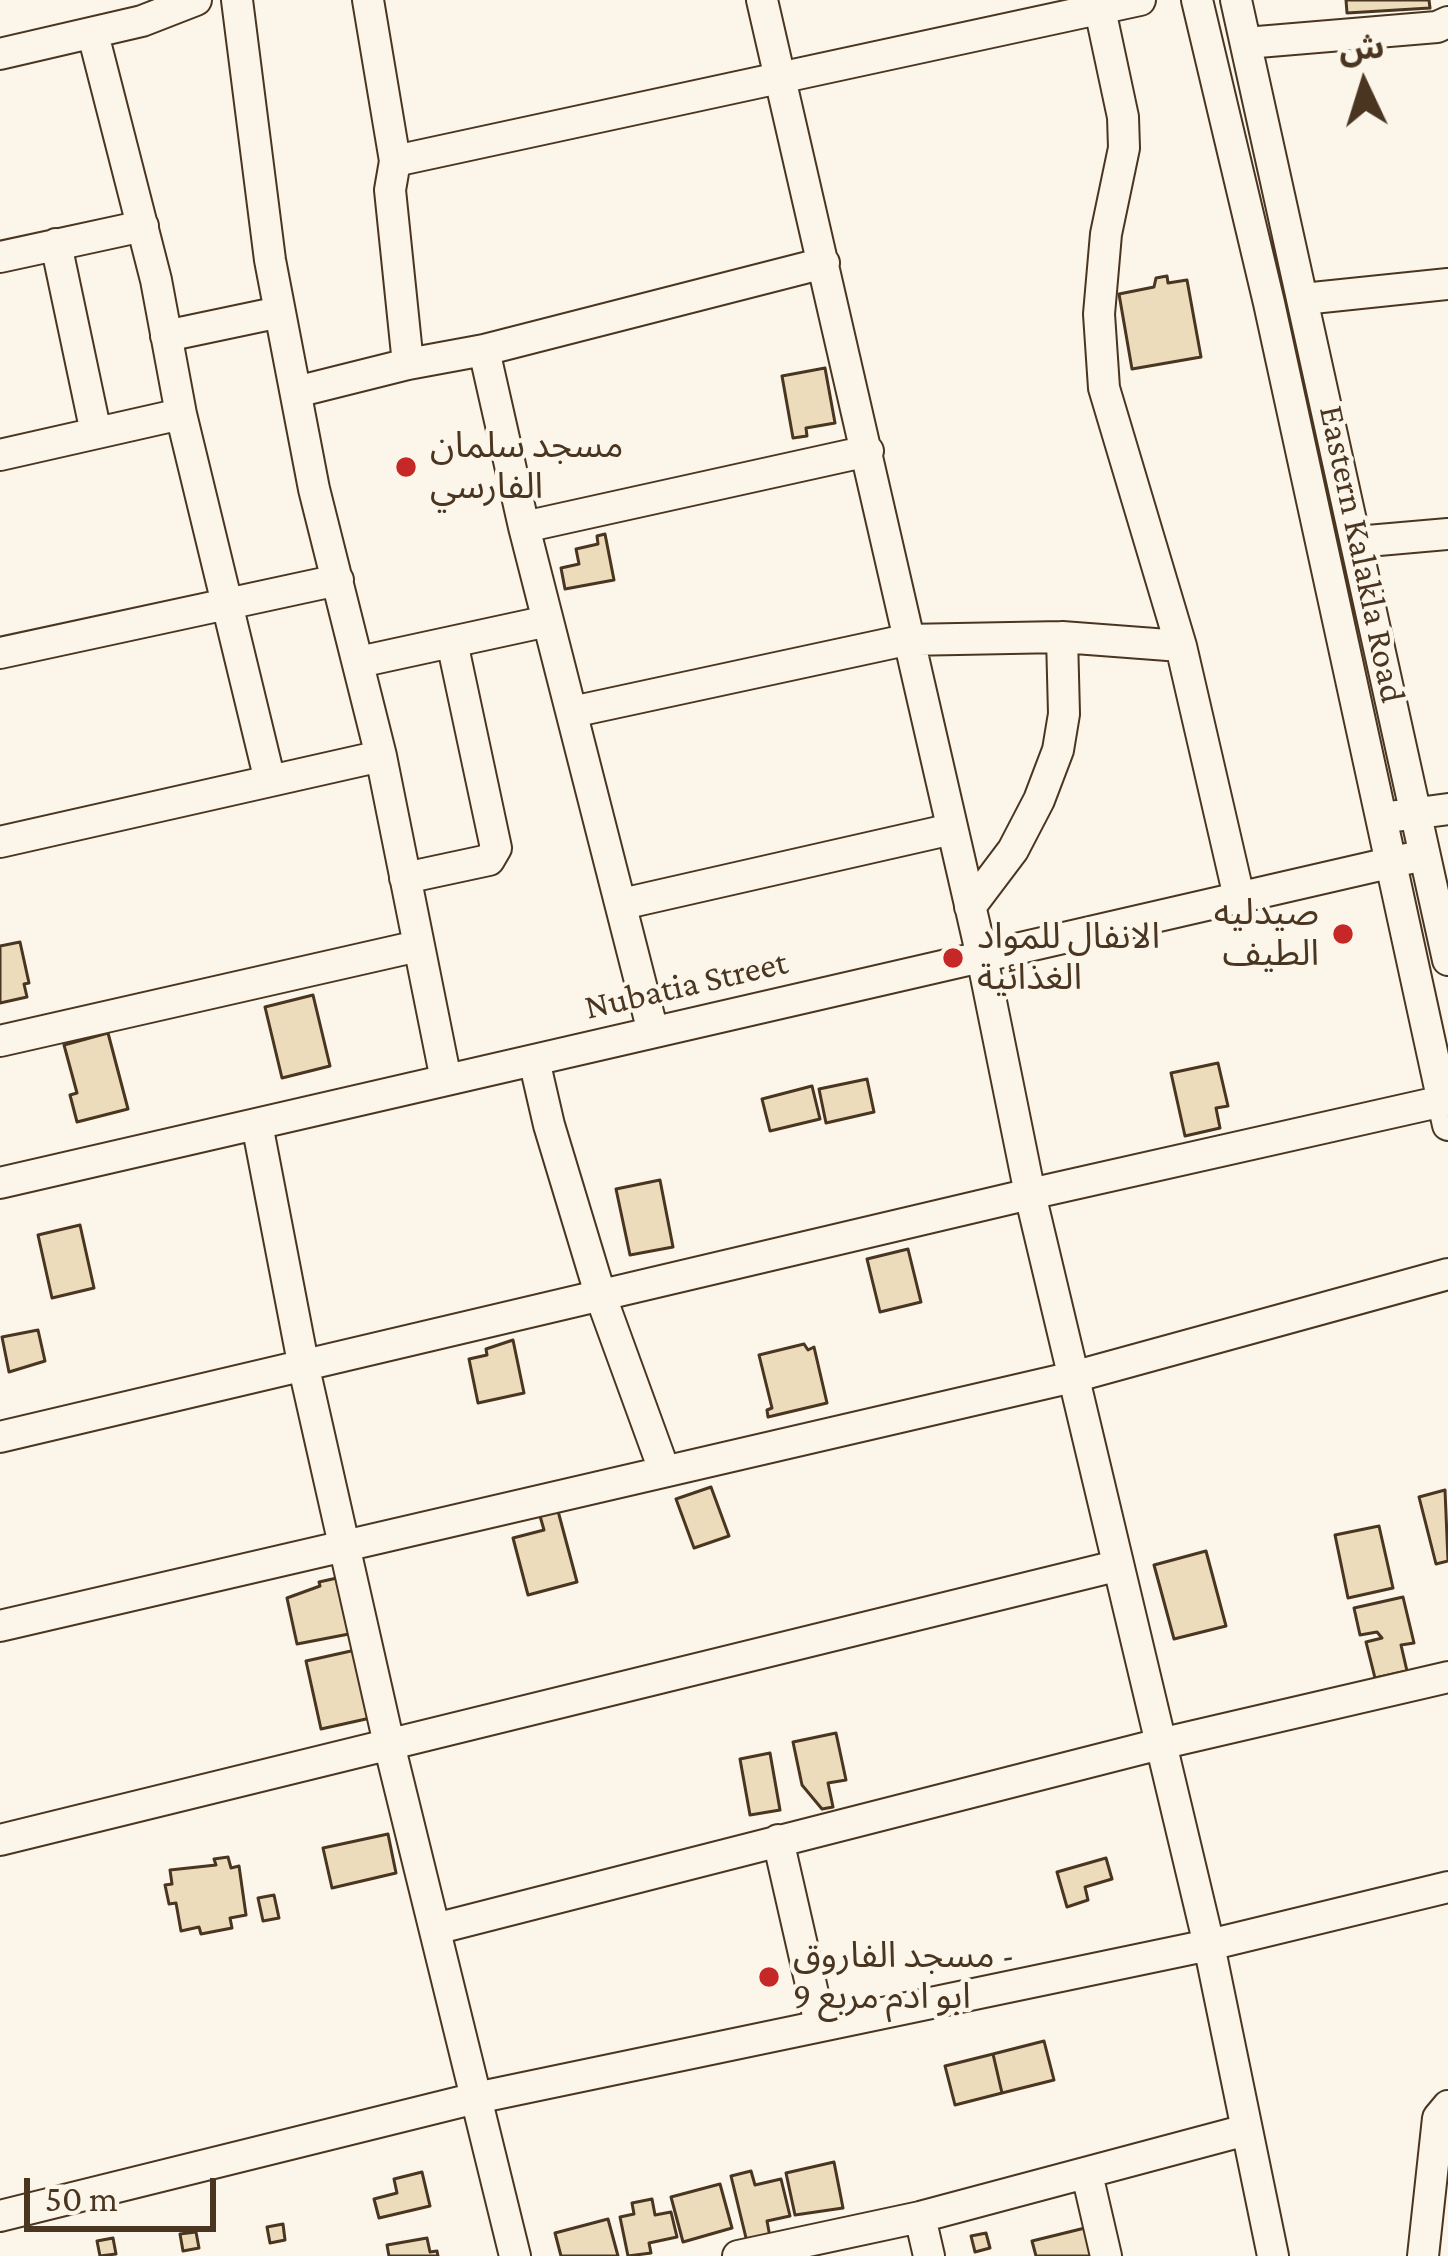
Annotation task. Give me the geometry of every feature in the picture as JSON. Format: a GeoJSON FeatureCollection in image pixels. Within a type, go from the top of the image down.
{"type":"FeatureCollection","features":[{"type":"Feature","properties":{"kind":"street"},"geometry":{"type":"LineString","coordinates":[[0,54],[93,34],[139,10],[196,0]]}},
{"type":"Feature","properties":{"kind":"street"},"geometry":{"type":"LineString","coordinates":[[237,0],[270,260],[314,489],[381,756],[446,1080]]}},
{"type":"Feature","properties":{"kind":"street"},"geometry":{"type":"LineString","coordinates":[[368,0],[395,161],[391,190],[408,364]]}},
{"type":"Feature","properties":{"kind":"street"},"geometry":{"type":"LineString","coordinates":[[762,0],[982,957],[1030,1194],[1209,1945],[1273,2256]]}},
{"type":"Feature","properties":{"kind":"street"},"geometry":{"type":"LineString","coordinates":[[395,161],[781,80],[1098,4],[1139,0]]}},
{"type":"Feature","properties":{"kind":"street","name":"Eastern Kalakla Road"},"geometry":{"type":"LineString","coordinates":[[1197,0],[1269,303],[1445,1113]]}},
{"type":"Feature","properties":{"kind":"street","name":"Eastern Kalakla Road"},"geometry":{"type":"LineString","coordinates":[[1236,0],[1448,959]]}},
{"type":"Feature","properties":{"kind":"street"},"geometry":{"type":"LineString","coordinates":[[1098,4],[1124,117],[1124,148],[1106,234],[1099,314],[1104,388],[1181,646],[1239,897]]}},
{"type":"Feature","properties":{"kind":"street"},"geometry":{"type":"LineString","coordinates":[[1246,43],[1437,27],[1448,22]]}},
{"type":"Feature","properties":{"kind":"street"},"geometry":{"type":"LineString","coordinates":[[93,34],[270,781]]}},
{"type":"Feature","properties":{"kind":"street"},"geometry":{"type":"LineString","coordinates":[[0,257],[142,226]]}},
{"type":"Feature","properties":{"kind":"street"},"geometry":{"type":"LineString","coordinates":[[56,244],[96,433]]}},
{"type":"Feature","properties":{"kind":"street"},"geometry":{"type":"LineString","coordinates":[[296,392],[484,350],[824,263]]}},
{"type":"Feature","properties":{"kind":"street"},"geometry":{"type":"LineString","coordinates":[[1303,299],[1448,284]]}},
{"type":"Feature","properties":{"kind":"street"},"geometry":{"type":"LineString","coordinates":[[166,337],[280,312]]}},
{"type":"Feature","properties":{"kind":"street"},"geometry":{"type":"LineString","coordinates":[[484,350],[524,527],[653,1032]]}},
{"type":"Feature","properties":{"kind":"street"},"geometry":{"type":"LineString","coordinates":[[0,455],[181,414]]}},
{"type":"Feature","properties":{"kind":"street"},"geometry":{"type":"LineString","coordinates":[[524,527],[868,451]]}},
{"type":"Feature","properties":{"kind":"street"},"geometry":{"type":"LineString","coordinates":[[1356,542],[1448,534]]}},
{"type":"Feature","properties":{"kind":"street"},"geometry":{"type":"LineString","coordinates":[[0,653],[338,580]]}},
{"type":"Feature","properties":{"kind":"street"},"geometry":{"type":"LineString","coordinates":[[359,662],[548,621]]}},
{"type":"Feature","properties":{"kind":"street"},"geometry":{"type":"LineString","coordinates":[[572,712],[906,640],[1062,637],[1181,646]]}},
{"type":"Feature","properties":{"kind":"street"},"geometry":{"type":"LineString","coordinates":[[970,908],[1013,850],[1058,750],[1064,714],[1062,637]]}},
{"type":"Feature","properties":{"kind":"street"},"geometry":{"type":"LineString","coordinates":[[405,878],[490,860],[496,848],[452,642]]}},
{"type":"Feature","properties":{"kind":"street"},"geometry":{"type":"LineString","coordinates":[[0,842],[381,756]]}},
{"type":"Feature","properties":{"kind":"street"},"geometry":{"type":"LineString","coordinates":[[1379,820],[1448,809]]}},
{"type":"Feature","properties":{"kind":"street"},"geometry":{"type":"LineString","coordinates":[[622,904],[952,829]]}},
{"type":"Feature","properties":{"kind":"street","name":"Nubatia Street"},"geometry":{"type":"LineString","coordinates":[[0,1183],[1424,855]]}},
{"type":"Feature","properties":{"kind":"street"},"geometry":{"type":"LineString","coordinates":[[0,1041],[418,946]]}},
{"type":"Feature","properties":{"kind":"street"},"geometry":{"type":"LineString","coordinates":[[534,1060],[601,1297],[664,1470]]}},
{"type":"Feature","properties":{"kind":"street"},"geometry":{"type":"LineString","coordinates":[[0,1437],[1030,1194],[1445,1113]]}},
{"type":"Feature","properties":{"kind":"street"},"geometry":{"type":"LineString","coordinates":[[257,1124],[304,1368],[389,1744],[515,2256]]}},
{"type":"Feature","properties":{"kind":"street"},"geometry":{"type":"LineString","coordinates":[[0,1626],[1073,1377],[1448,1274]]}},
{"type":"Feature","properties":{"kind":"street"},"geometry":{"type":"LineString","coordinates":[[0,1840],[1116,1565]]}},
{"type":"Feature","properties":{"kind":"street"},"geometry":{"type":"LineString","coordinates":[[435,1929],[1160,1744],[1448,1677]]}},
{"type":"Feature","properties":{"kind":"street"},"geometry":{"type":"LineString","coordinates":[[778,1840],[820,2024]]}},
{"type":"Feature","properties":{"kind":"street"},"geometry":{"type":"LineString","coordinates":[[0,2216],[476,2098],[1209,1945],[1448,1887]]}},
{"type":"Feature","properties":{"kind":"street"},"geometry":{"type":"LineString","coordinates":[[1423,2256],[1438,2118],[1448,2106]]}},
{"type":"Feature","properties":{"kind":"street"},"geometry":{"type":"LineString","coordinates":[[738,2256],[920,2217],[1246,2130]]}},
{"type":"Feature","properties":{"kind":"street"},"geometry":{"type":"LineString","coordinates":[[1087,2174],[1106,2256]]}},
{"type":"Feature","properties":{"kind":"street"},"geometry":{"type":"LineString","coordinates":[[920,2217],[929,2256]]}},
{"type":"Feature","properties":{"kind":"building"},"geometry":{"type":"Polygon","coordinates":[[[1346,0],[1429,0],[1430,8],[1347,13],[1346,0]]]}},
{"type":"Feature","properties":{"kind":"building"},"geometry":{"type":"Polygon","coordinates":[[[1167,276],[1168,283],[1187,280],[1201,357],[1132,369],[1119,294],[1154,287],[1156,278],[1167,276]]]}},
{"type":"Feature","properties":{"kind":"building"},"geometry":{"type":"Polygon","coordinates":[[[825,368],[835,423],[806,428],[807,436],[793,438],[782,376],[825,368]]]}},
{"type":"Feature","properties":{"kind":"building"},"geometry":{"type":"Polygon","coordinates":[[[605,534],[614,580],[565,589],[561,568],[579,564],[576,549],[598,544],[597,536],[605,534]]]}},
{"type":"Feature","properties":{"kind":"building"},"geometry":{"type":"Polygon","coordinates":[[[20,942],[29,983],[24,984],[27,997],[0,1003],[0,946],[20,942]]]}},
{"type":"Feature","properties":{"kind":"building"},"geometry":{"type":"Polygon","coordinates":[[[313,995],[330,1066],[282,1078],[265,1007],[313,995]]]}},
{"type":"Feature","properties":{"kind":"building"},"geometry":{"type":"Polygon","coordinates":[[[108,1033],[128,1109],[77,1122],[70,1095],[77,1093],[64,1045],[108,1033]]]}},
{"type":"Feature","properties":{"kind":"building"},"geometry":{"type":"Polygon","coordinates":[[[1218,1063],[1228,1106],[1216,1108],[1220,1128],[1185,1136],[1171,1073],[1218,1063]]]}},
{"type":"Feature","properties":{"kind":"building"},"geometry":{"type":"Polygon","coordinates":[[[867,1079],[874,1112],[826,1123],[819,1089],[867,1079]]]}},
{"type":"Feature","properties":{"kind":"building"},"geometry":{"type":"Polygon","coordinates":[[[812,1086],[820,1119],[770,1131],[762,1099],[812,1086]]]}},
{"type":"Feature","properties":{"kind":"building"},"geometry":{"type":"Polygon","coordinates":[[[660,1180],[673,1247],[630,1255],[616,1189],[660,1180]]]}},
{"type":"Feature","properties":{"kind":"building"},"geometry":{"type":"Polygon","coordinates":[[[80,1225],[94,1288],[52,1298],[38,1235],[80,1225]]]}},
{"type":"Feature","properties":{"kind":"building"},"geometry":{"type":"Polygon","coordinates":[[[908,1249],[921,1302],[880,1312],[867,1259],[908,1249]]]}},
{"type":"Feature","properties":{"kind":"building"},"geometry":{"type":"Polygon","coordinates":[[[38,1330],[45,1361],[9,1372],[2,1337],[38,1330]]]}},
{"type":"Feature","properties":{"kind":"building"},"geometry":{"type":"Polygon","coordinates":[[[513,1340],[524,1393],[478,1403],[469,1359],[513,1340]]]}},
{"type":"Feature","properties":{"kind":"building"},"geometry":{"type":"Polygon","coordinates":[[[804,1344],[808,1350],[814,1347],[827,1403],[768,1417],[767,1410],[772,1408],[759,1355],[804,1344]]]}},
{"type":"Feature","properties":{"kind":"building"},"geometry":{"type":"Polygon","coordinates":[[[711,1487],[729,1536],[694,1548],[676,1499],[711,1487]]]}},
{"type":"Feature","properties":{"kind":"building"},"geometry":{"type":"Polygon","coordinates":[[[1445,1490],[1448,1561],[1436,1564],[1419,1497],[1445,1490]]]}},
{"type":"Feature","properties":{"kind":"building"},"geometry":{"type":"Polygon","coordinates":[[[558,1511],[577,1582],[528,1595],[513,1538],[544,1530],[540,1516],[558,1511]]]}},
{"type":"Feature","properties":{"kind":"building"},"geometry":{"type":"Polygon","coordinates":[[[1379,1526],[1393,1588],[1348,1598],[1335,1535],[1379,1526]]]}},
{"type":"Feature","properties":{"kind":"building"},"geometry":{"type":"Polygon","coordinates":[[[1206,1551],[1226,1626],[1174,1639],[1154,1565],[1206,1551]]]}},
{"type":"Feature","properties":{"kind":"building"},"geometry":{"type":"Polygon","coordinates":[[[337,1578],[349,1634],[297,1644],[287,1598],[337,1578]]]}},
{"type":"Feature","properties":{"kind":"building"},"geometry":{"type":"Polygon","coordinates":[[[1403,1597],[1414,1643],[1401,1645],[1407,1671],[1375,1678],[1366,1642],[1382,1638],[1377,1632],[1360,1635],[1354,1608],[1403,1597]]]}},
{"type":"Feature","properties":{"kind":"building"},"geometry":{"type":"Polygon","coordinates":[[[360,1649],[375,1717],[321,1729],[306,1661],[360,1649]]]}},
{"type":"Feature","properties":{"kind":"building"},"geometry":{"type":"Polygon","coordinates":[[[836,1733],[846,1780],[828,1783],[833,1807],[822,1809],[802,1785],[793,1742],[836,1733]]]}},
{"type":"Feature","properties":{"kind":"building"},"geometry":{"type":"Polygon","coordinates":[[[770,1753],[780,1810],[750,1815],[740,1759],[770,1753]]]}},
{"type":"Feature","properties":{"kind":"building"},"geometry":{"type":"Polygon","coordinates":[[[388,1834],[396,1873],[332,1888],[323,1848],[388,1834]]]}},
{"type":"Feature","properties":{"kind":"building"},"geometry":{"type":"Polygon","coordinates":[[[228,1857],[231,1868],[239,1866],[246,1915],[230,1918],[232,1928],[201,1934],[199,1927],[181,1931],[176,1903],[169,1904],[165,1885],[172,1884],[170,1870],[216,1865],[214,1859],[228,1857]]]}},
{"type":"Feature","properties":{"kind":"building"},"geometry":{"type":"Polygon","coordinates":[[[1106,1858],[1112,1879],[1085,1887],[1088,1900],[1067,1907],[1057,1872],[1106,1858]]]}},
{"type":"Feature","properties":{"kind":"building"},"geometry":{"type":"Polygon","coordinates":[[[274,1895],[279,1918],[263,1921],[258,1898],[274,1895]]]}},
{"type":"Feature","properties":{"kind":"building"},"geometry":{"type":"Polygon","coordinates":[[[1044,2041],[1054,2080],[1002,2093],[993,2054],[1044,2041]]]}},
{"type":"Feature","properties":{"kind":"building"},"geometry":{"type":"Polygon","coordinates":[[[993,2054],[1002,2093],[955,2105],[945,2066],[993,2054]]]}},
{"type":"Feature","properties":{"kind":"building"},"geometry":{"type":"Polygon","coordinates":[[[834,2162],[843,2208],[795,2215],[786,2173],[834,2162]]]}},
{"type":"Feature","properties":{"kind":"building"},"geometry":{"type":"Polygon","coordinates":[[[751,2171],[755,2185],[781,2179],[790,2216],[767,2221],[770,2237],[747,2242],[731,2176],[751,2171]]]}},
{"type":"Feature","properties":{"kind":"building"},"geometry":{"type":"Polygon","coordinates":[[[422,2172],[430,2206],[379,2218],[374,2199],[397,2193],[394,2179],[422,2172]]]}},
{"type":"Feature","properties":{"kind":"building"},"geometry":{"type":"Polygon","coordinates":[[[720,2184],[732,2228],[683,2242],[671,2197],[720,2184]]]}},
{"type":"Feature","properties":{"kind":"building"},"geometry":{"type":"Polygon","coordinates":[[[652,2199],[655,2215],[671,2212],[677,2237],[649,2243],[651,2253],[628,2256],[620,2217],[634,2214],[632,2203],[652,2199]]]}},
{"type":"Feature","properties":{"kind":"building"},"geometry":{"type":"Polygon","coordinates":[[[608,2219],[618,2256],[561,2256],[555,2233],[608,2219]]]}},
{"type":"Feature","properties":{"kind":"building"},"geometry":{"type":"Polygon","coordinates":[[[283,2224],[285,2240],[270,2243],[267,2227],[283,2224]]]}},
{"type":"Feature","properties":{"kind":"building"},"geometry":{"type":"Polygon","coordinates":[[[1085,2228],[1092,2256],[1036,2256],[1032,2241],[1085,2228]]]}},
{"type":"Feature","properties":{"kind":"building"},"geometry":{"type":"Polygon","coordinates":[[[196,2232],[199,2248],[183,2251],[180,2234],[196,2232]]]}},
{"type":"Feature","properties":{"kind":"building"},"geometry":{"type":"Polygon","coordinates":[[[986,2233],[990,2248],[975,2252],[971,2236],[986,2233]]]}},
{"type":"Feature","properties":{"kind":"building"},"geometry":{"type":"Polygon","coordinates":[[[113,2238],[116,2254],[100,2256],[97,2241],[113,2238]]]}},
{"type":"Feature","properties":{"kind":"building"},"geometry":{"type":"Polygon","coordinates":[[[427,2238],[430,2252],[437,2251],[438,2256],[389,2256],[387,2245],[427,2238]]]}},
{"type":"Feature","properties":{"kind":"place","name":"مسجد سلمان الفارسي"},"geometry":{"type":"Point","coordinates":[406,467]}},
{"type":"Feature","properties":{"kind":"place","name":"صيدليه الطيف"},"geometry":{"type":"Point","coordinates":[1343,934]}},
{"type":"Feature","properties":{"kind":"place","name":"الانفال للمواد الغذائية"},"geometry":{"type":"Point","coordinates":[953,958]}},
{"type":"Feature","properties":{"kind":"place","name":"مسجد الفاروق - ابو ادم مربع 9"},"geometry":{"type":"Point","coordinates":[769,1977]}}]}
